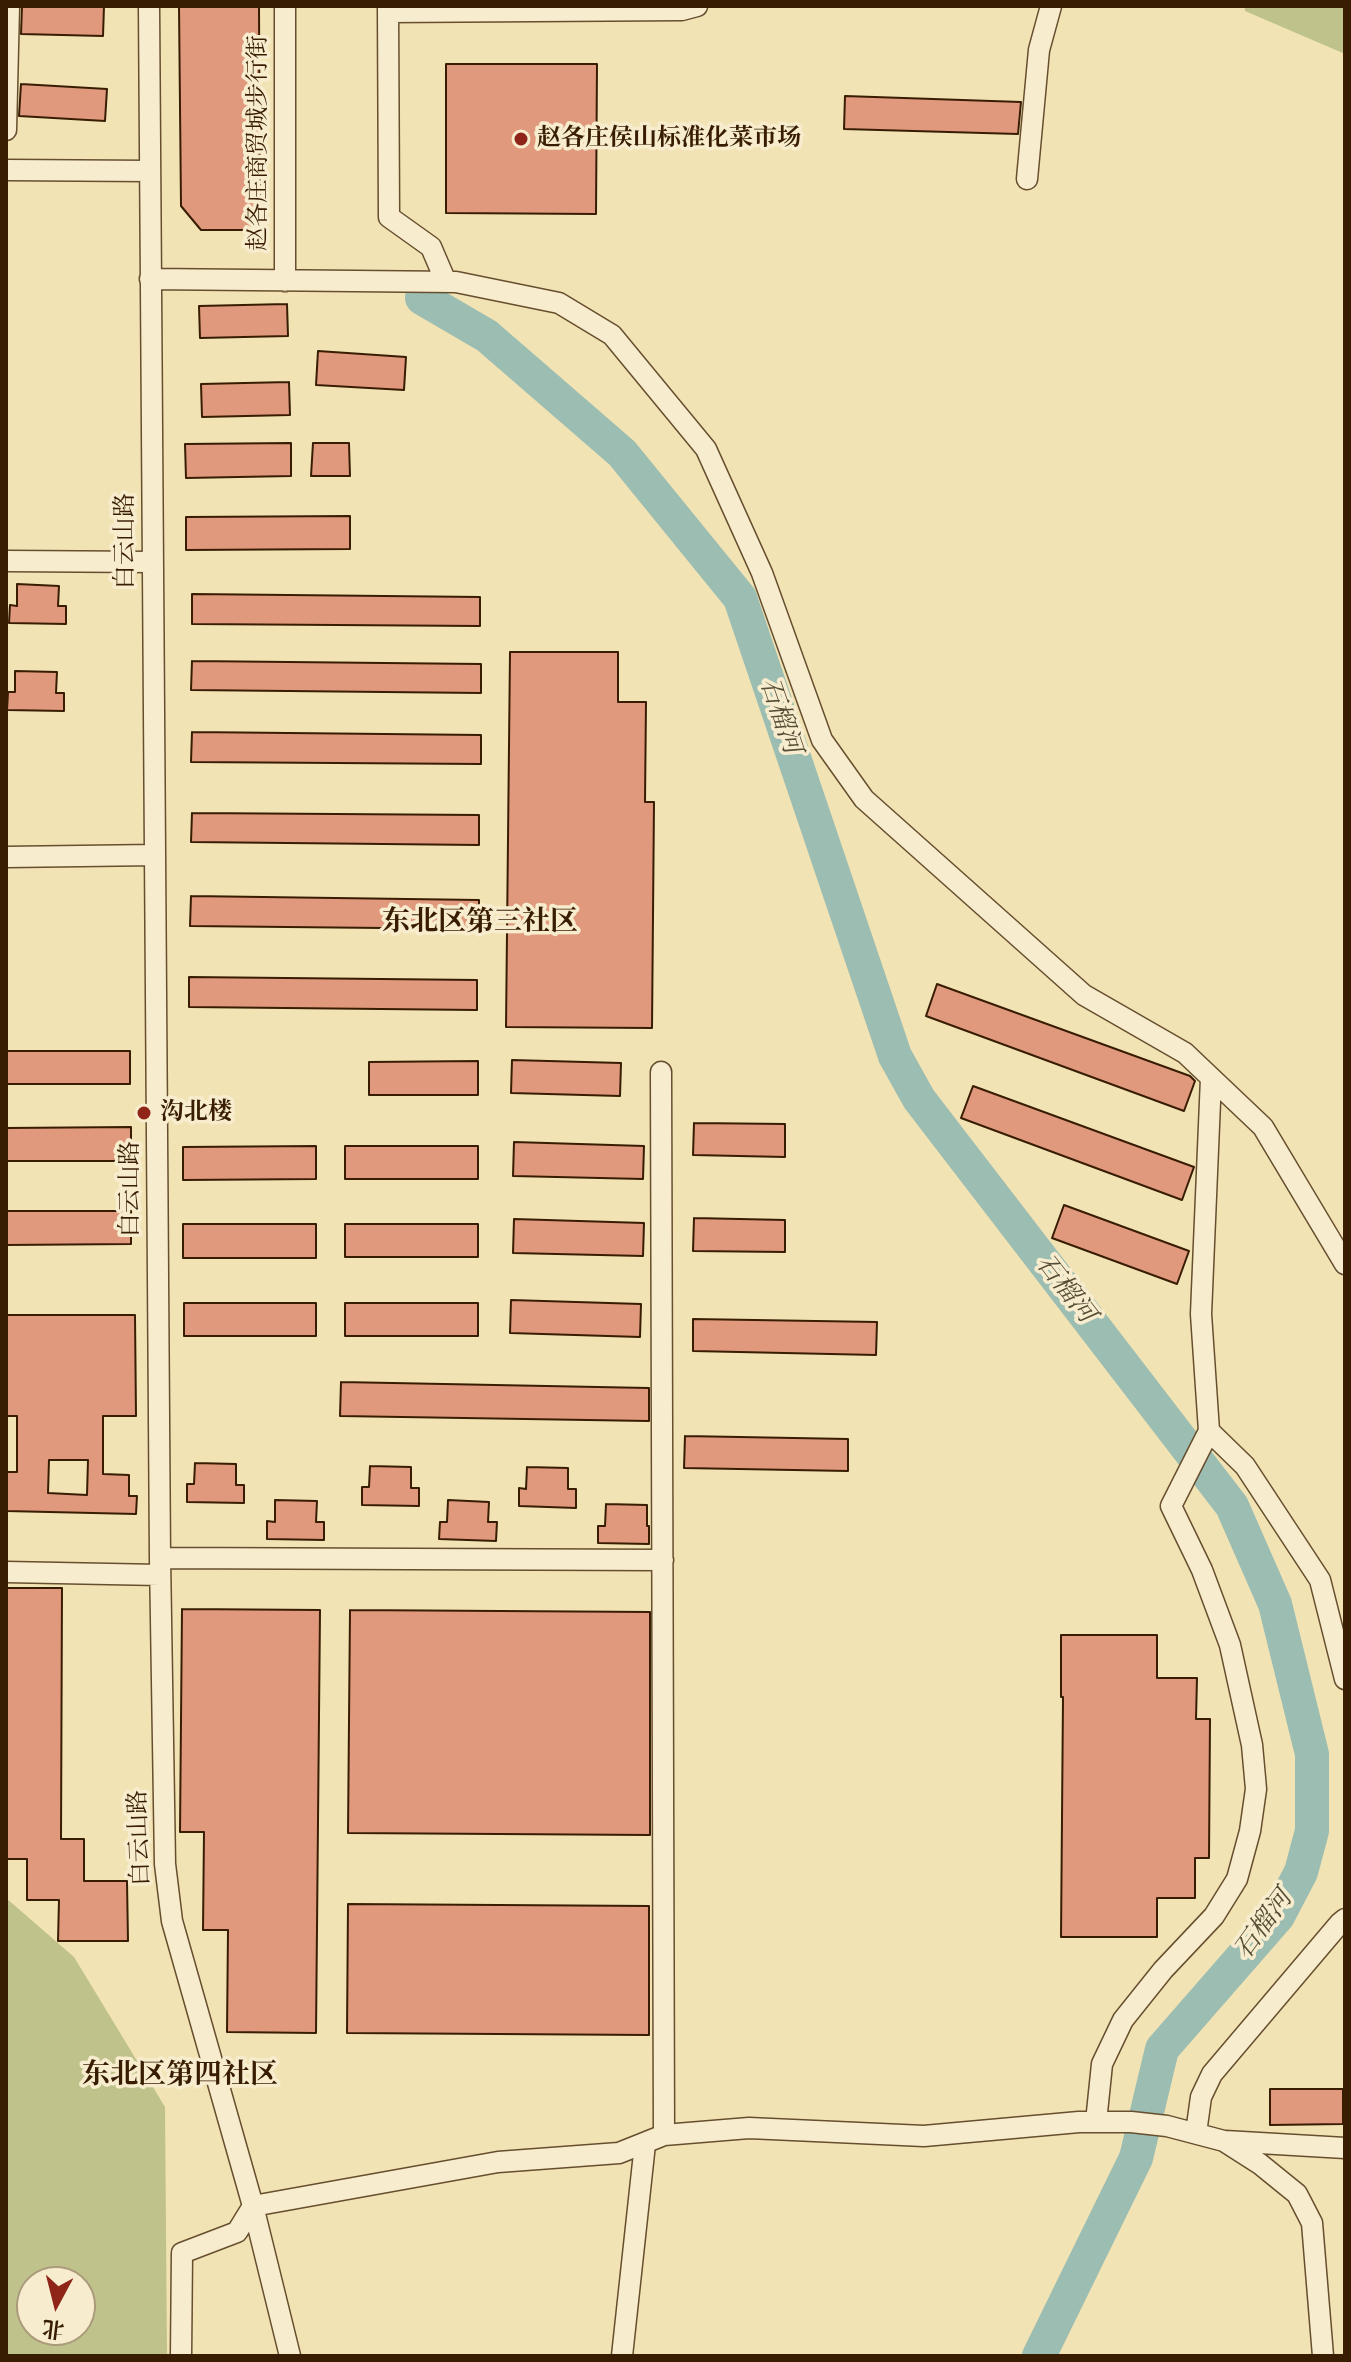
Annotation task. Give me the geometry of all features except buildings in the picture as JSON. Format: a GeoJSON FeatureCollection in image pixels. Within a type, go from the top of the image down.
{"type":"FeatureCollection","features":[{"type":"Feature","properties":{"kind":"street"},"geometry":{"type":"LineString","coordinates":[[6,130],[9,6]]}},
{"type":"Feature","properties":{"kind":"street","name":"白云山路"},"geometry":{"type":"LineString","coordinates":[[149,6],[160,1567],[165,1864],[172,1921],[253,2206],[290,2356]]}},
{"type":"Feature","properties":{"kind":"street","name":"赵各庄商贸城步行街"},"geometry":{"type":"LineString","coordinates":[[285,6],[285,281]]}},
{"type":"Feature","properties":{"kind":"street"},"geometry":{"type":"LineString","coordinates":[[446,282],[431,247],[389,217],[388,9],[682,10],[697,6]]}},
{"type":"Feature","properties":{"kind":"street"},"geometry":{"type":"LineString","coordinates":[[1027,179],[1039,50],[1039,6]]}},
{"type":"Feature","properties":{"kind":"street"},"geometry":{"type":"LineString","coordinates":[[1039,50],[1051,6]]}},
{"type":"Feature","properties":{"kind":"street"},"geometry":{"type":"LineString","coordinates":[[6,170],[149,171]]}},
{"type":"Feature","properties":{"kind":"street"},"geometry":{"type":"LineString","coordinates":[[150,279],[456,282],[559,303],[612,335],[706,449],[762,573],[822,740],[864,799],[1084,995],[1185,1053],[1263,1127],[1345,1264]]}},
{"type":"Feature","properties":{"kind":"street"},"geometry":{"type":"LineString","coordinates":[[6,561],[152,562]]}},
{"type":"Feature","properties":{"kind":"street"},"geometry":{"type":"LineString","coordinates":[[6,857],[155,855]]}},
{"type":"Feature","properties":{"kind":"street"},"geometry":{"type":"LineString","coordinates":[[661,1072],[664,2135]]}},
{"type":"Feature","properties":{"kind":"street"},"geometry":{"type":"LineString","coordinates":[[1096,2122],[1102,2064],[1123,2020],[1163,1970],[1214,1916],[1237,1879],[1250,1831],[1256,1789],[1252,1745],[1230,1645],[1202,1570],[1171,1506],[1208,1435],[1201,1314],[1211,1078]]}},
{"type":"Feature","properties":{"kind":"street"},"geometry":{"type":"LineString","coordinates":[[1208,1435],[1245,1466],[1320,1580],[1345,1679]]}},
{"type":"Feature","properties":{"kind":"street"},"geometry":{"type":"LineString","coordinates":[[6,1572],[663,1560]]}},
{"type":"Feature","properties":{"kind":"street"},"geometry":{"type":"LineString","coordinates":[[1196,2133],[1201,2097],[1212,2074],[1345,1919]]}},
{"type":"Feature","properties":{"kind":"street"},"geometry":{"type":"LineString","coordinates":[[181,2356],[182,2253],[237,2232],[253,2206],[498,2162],[619,2153],[664,2135],[749,2128],[924,2136],[1096,2122],[1167,2126],[1224,2141],[1345,2148]]}},
{"type":"Feature","properties":{"kind":"street"},"geometry":{"type":"LineString","coordinates":[[1224,2141],[1260,2164],[1297,2194],[1312,2223],[1323,2356]]}},
{"type":"Feature","properties":{"kind":"street"},"geometry":{"type":"LineString","coordinates":[[622,2356],[645,2144]]}},
{"type":"Feature","properties":{"kind":"green space"},"geometry":{"type":"Polygon","coordinates":[[[1245,6],[1345,6],[1345,54],[1245,11],[1245,6]]]}},
{"type":"Feature","properties":{"kind":"green space"},"geometry":{"type":"Polygon","coordinates":[[[6,1898],[74,1957],[165,2107],[167,2356],[6,2356],[6,1898]]]}},
{"type":"Feature","properties":{"kind":"waterway","name":"石榴河"},"geometry":{"type":"LineString","coordinates":[[422,298],[487,336],[622,453],[740,598],[895,1056],[919,1099],[1232,1506],[1275,1604],[1312,1754],[1312,1831],[1301,1872],[1278,1916],[1162,2049],[1136,2158],[1039,2356]]}},
{"type":"Feature","properties":{"kind":"place","name":"赵各庄侯山标准化菜市场"},"geometry":{"type":"Point","coordinates":[521,139]}},
{"type":"Feature","properties":{"kind":"place","name":"沟北楼"},"geometry":{"type":"Point","coordinates":[144,1113]}},
{"type":"Feature","properties":{"kind":"district","name":"东北区第三社区"},"geometry":{"type":"Point","coordinates":[480,923]}},
{"type":"Feature","properties":{"kind":"district","name":"东北区第四社区"},"geometry":{"type":"Point","coordinates":[180,2076]}}]}
